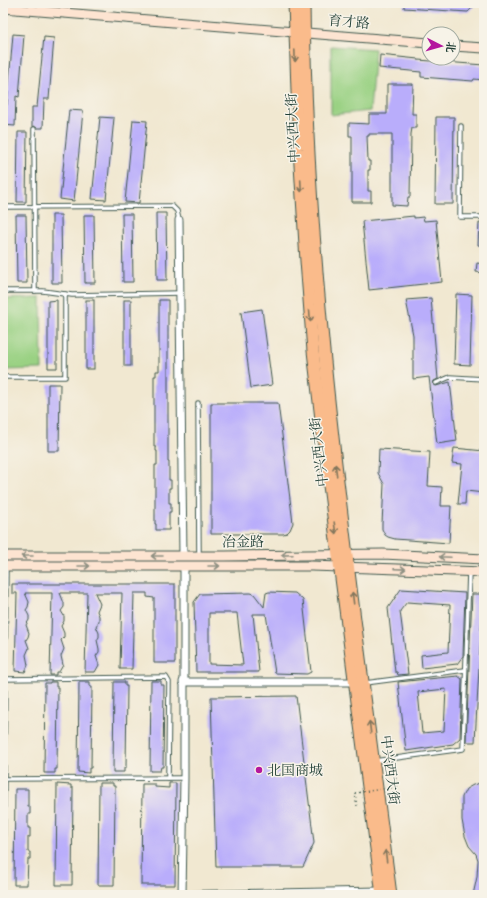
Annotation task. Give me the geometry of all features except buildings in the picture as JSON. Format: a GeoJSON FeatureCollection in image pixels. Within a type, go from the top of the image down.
{"type":"FeatureCollection","features":[{"type":"Feature","properties":{"kind":"main road","name":"中兴西大街"},"geometry":{"type":"LineString","coordinates":[[294,3],[299,32],[316,276],[344,567],[385,894]]}},
{"type":"Feature","properties":{"kind":"main road","name":"中兴西大街"},"geometry":{"type":"LineString","coordinates":[[299,32],[304,3]]}},
{"type":"Feature","properties":{"kind":"main road","name":"中兴西大街"},"geometry":{"type":"LineString","coordinates":[[359,682],[374,761],[385,894]]}},
{"type":"Feature","properties":{"kind":"street","name":"育才路"},"geometry":{"type":"LineString","coordinates":[[3,8],[421,42]]}},
{"type":"Feature","properties":{"kind":"street"},"geometry":{"type":"LineString","coordinates":[[461,47],[484,48]]}},
{"type":"Feature","properties":{"kind":"street"},"geometry":{"type":"LineString","coordinates":[[179,220],[183,556]]}},
{"type":"Feature","properties":{"kind":"street","name":"冶金路"},"geometry":{"type":"LineString","coordinates":[[3,556],[384,554],[484,559]]}},
{"type":"Feature","properties":{"kind":"street","name":"冶金路"},"geometry":{"type":"LineString","coordinates":[[4,566],[344,567],[484,572]]}},
{"type":"Feature","properties":{"kind":"street"},"geometry":{"type":"LineString","coordinates":[[182,895],[184,778],[184,566]]}},
{"type":"Feature","properties":{"kind":"street"},"geometry":{"type":"LineString","coordinates":[[183,682],[359,682]]}},
{"type":"Feature","properties":{"kind":"street"},"geometry":{"type":"LineString","coordinates":[[164,895],[385,894]]}},
{"type":"Feature","properties":{"kind":"lane"},"geometry":{"type":"LineString","coordinates":[[461,126],[460,217],[484,217]]}},
{"type":"Feature","properties":{"kind":"lane"},"geometry":{"type":"LineString","coordinates":[[34,129],[36,291]]}},
{"type":"Feature","properties":{"kind":"lane"},"geometry":{"type":"LineString","coordinates":[[3,207],[172,206],[177,211],[179,220]]}},
{"type":"Feature","properties":{"kind":"lane"},"geometry":{"type":"LineString","coordinates":[[3,291],[43,291],[65,294],[180,293]]}},
{"type":"Feature","properties":{"kind":"lane"},"geometry":{"type":"LineString","coordinates":[[3,377],[65,377],[65,294]]}},
{"type":"Feature","properties":{"kind":"lane"},"geometry":{"type":"LineString","coordinates":[[436,382],[450,377],[484,378]]}},
{"type":"Feature","properties":{"kind":"lane"},"geometry":{"type":"LineString","coordinates":[[198,403],[199,556]]}},
{"type":"Feature","properties":{"kind":"lane"},"geometry":{"type":"LineString","coordinates":[[3,876],[5,679],[4,566]]}},
{"type":"Feature","properties":{"kind":"lane"},"geometry":{"type":"LineString","coordinates":[[374,761],[462,749],[469,571]]}},
{"type":"Feature","properties":{"kind":"lane"},"geometry":{"type":"LineString","coordinates":[[359,682],[465,670]]}},
{"type":"Feature","properties":{"kind":"lane"},"geometry":{"type":"LineString","coordinates":[[5,679],[166,678],[169,682],[168,778]]}},
{"type":"Feature","properties":{"kind":"lane"},"geometry":{"type":"LineString","coordinates":[[4,779],[184,778]]}},
{"type":"Feature","properties":{"kind":"path"},"geometry":{"type":"LineString","coordinates":[[357,806],[355,792],[397,787],[395,774]]}},
{"type":"Feature","properties":{"kind":"green space"},"geometry":{"type":"Polygon","coordinates":[[[331,46],[375,49],[370,111],[331,115],[331,46]]]}},
{"type":"Feature","properties":{"kind":"green space"},"geometry":{"type":"Polygon","coordinates":[[[41,298],[42,369],[3,370],[3,299],[41,298]]]}},
{"type":"Feature","properties":{"kind":"place","name":"北国商城"},"geometry":{"type":"Point","coordinates":[259,770]}}]}
